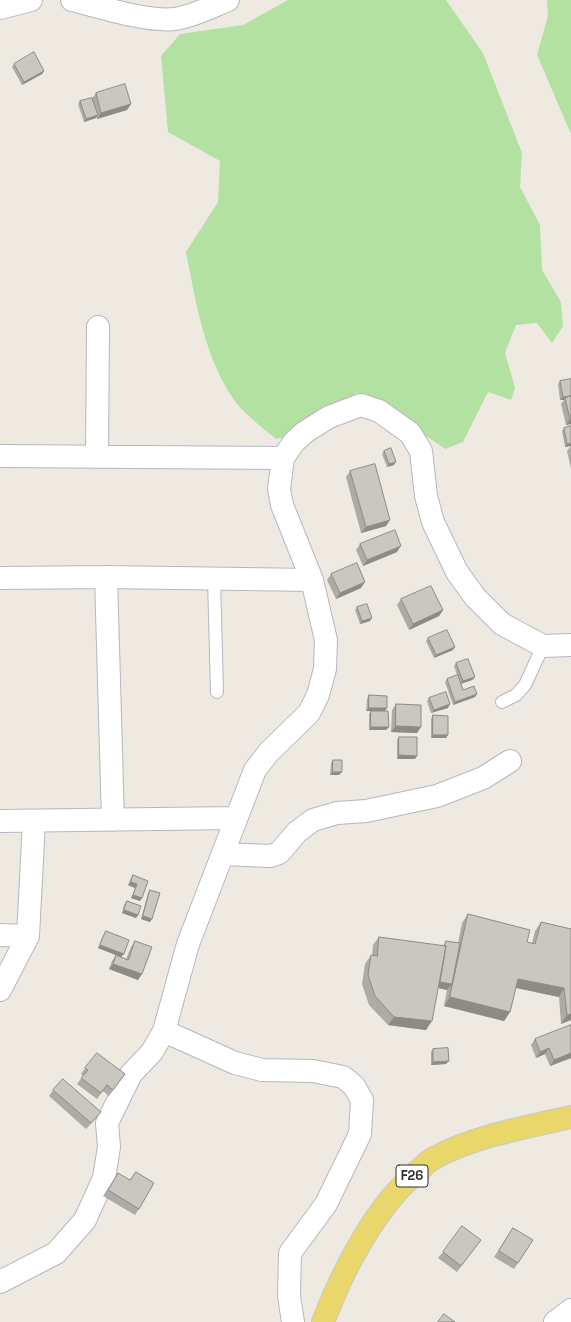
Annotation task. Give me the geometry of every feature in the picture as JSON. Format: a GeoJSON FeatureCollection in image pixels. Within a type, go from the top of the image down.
{"type":"FeatureCollection","features":[{"type":"Feature","properties":{"kind":"main road","name":"F26"},"geometry":{"type":"LineString","coordinates":[[323,1322],[356,1250],[385,1205],[408,1180],[433,1158],[470,1143],[510,1130],[571,1117]]}},
{"type":"Feature","properties":{"kind":"street"},"geometry":{"type":"LineString","coordinates":[[0,8],[31,0]]}},
{"type":"Feature","properties":{"kind":"street"},"geometry":{"type":"LineString","coordinates":[[72,0],[151,18],[175,19],[200,12],[228,0]]}},
{"type":"Feature","properties":{"kind":"street"},"geometry":{"type":"LineString","coordinates":[[97,457],[98,327]]}},
{"type":"Feature","properties":{"kind":"street"},"geometry":{"type":"LineString","coordinates":[[0,1282],[56,1253],[84,1220],[104,1178],[109,1147],[107,1123],[113,1108],[131,1074],[152,1052],[164,1031],[188,944],[255,770],[270,752],[310,713],[318,695],[325,669],[326,640],[312,580],[282,505],[279,489],[283,458],[294,442],[305,432],[329,417],[361,405],[379,411],[410,433],[421,451],[426,496],[433,522],[457,572],[475,597],[502,624],[543,646],[571,645]]}},
{"type":"Feature","properties":{"kind":"street"},"geometry":{"type":"LineString","coordinates":[[0,456],[283,458]]}},
{"type":"Feature","properties":{"kind":"street"},"geometry":{"type":"LineString","coordinates":[[0,578],[106,577],[312,580]]}},
{"type":"Feature","properties":{"kind":"street"},"geometry":{"type":"LineString","coordinates":[[106,577],[113,820]]}},
{"type":"Feature","properties":{"kind":"street"},"geometry":{"type":"LineString","coordinates":[[223,854],[270,856],[279,853],[297,832],[313,820],[337,813],[366,811],[437,796],[483,778],[510,761]]}},
{"type":"Feature","properties":{"kind":"street"},"geometry":{"type":"LineString","coordinates":[[0,821],[236,818]]}},
{"type":"Feature","properties":{"kind":"street"},"geometry":{"type":"LineString","coordinates":[[0,990],[28,936],[34,821]]}},
{"type":"Feature","properties":{"kind":"street"},"geometry":{"type":"LineString","coordinates":[[0,935],[28,936]]}},
{"type":"Feature","properties":{"kind":"street"},"geometry":{"type":"LineString","coordinates":[[164,1031],[235,1063],[262,1070],[313,1071],[343,1077],[354,1086],[362,1100],[360,1134],[326,1204],[290,1253],[289,1296],[293,1322]]}},
{"type":"Feature","properties":{"kind":"street"},"geometry":{"type":"LineString","coordinates":[[555,1322],[571,1310]]}},
{"type":"Feature","properties":{"kind":"lane"},"geometry":{"type":"LineString","coordinates":[[214,579],[217,692]]}},
{"type":"Feature","properties":{"kind":"lane"},"geometry":{"type":"LineString","coordinates":[[502,702],[516,696],[525,685],[543,646]]}},
{"type":"Feature","properties":{"kind":"green space"},"geometry":{"type":"Polygon","coordinates":[[[288,0],[446,0],[483,53],[522,153],[520,187],[540,225],[542,270],[561,302],[563,326],[552,343],[537,323],[516,325],[505,353],[515,388],[511,400],[488,392],[463,442],[445,449],[370,397],[357,393],[335,405],[289,436],[276,439],[250,418],[237,404],[226,387],[209,350],[198,311],[186,252],[218,202],[220,161],[168,132],[161,56],[180,34],[243,25],[288,0]]]}},
{"type":"Feature","properties":{"kind":"green space"},"geometry":{"type":"Polygon","coordinates":[[[547,0],[571,0],[571,134],[537,55],[548,16],[547,0]]]}},
{"type":"Feature","properties":{"kind":"building"},"geometry":{"type":"Polygon","coordinates":[[[34,52],[44,71],[24,82],[14,64],[34,52]]]}},
{"type":"Feature","properties":{"kind":"building"},"geometry":{"type":"Polygon","coordinates":[[[125,84],[131,104],[101,113],[96,93],[125,84]]]}},
{"type":"Feature","properties":{"kind":"building"},"geometry":{"type":"Polygon","coordinates":[[[92,98],[98,115],[86,119],[80,101],[92,98]]]}},
{"type":"Feature","properties":{"kind":"building"},"geometry":{"type":"Polygon","coordinates":[[[571,379],[571,396],[563,397],[560,381],[571,379]]]}},
{"type":"Feature","properties":{"kind":"building"},"geometry":{"type":"Polygon","coordinates":[[[571,396],[571,419],[570,419],[565,398],[571,396]]]}},
{"type":"Feature","properties":{"kind":"building"},"geometry":{"type":"Polygon","coordinates":[[[571,426],[571,443],[567,444],[564,428],[571,426]]]}},
{"type":"Feature","properties":{"kind":"building"},"geometry":{"type":"Polygon","coordinates":[[[391,448],[396,462],[389,464],[384,451],[391,448]]]}},
{"type":"Feature","properties":{"kind":"building"},"geometry":{"type":"Polygon","coordinates":[[[375,464],[390,520],[366,527],[350,471],[375,464]]]}},
{"type":"Feature","properties":{"kind":"building"},"geometry":{"type":"Polygon","coordinates":[[[395,530],[401,546],[367,560],[360,544],[395,530]]]}},
{"type":"Feature","properties":{"kind":"building"},"geometry":{"type":"Polygon","coordinates":[[[357,563],[365,582],[340,593],[331,574],[357,563]]]}},
{"type":"Feature","properties":{"kind":"building"},"geometry":{"type":"Polygon","coordinates":[[[431,586],[443,610],[413,624],[401,599],[431,586]]]}},
{"type":"Feature","properties":{"kind":"building"},"geometry":{"type":"Polygon","coordinates":[[[367,604],[372,618],[362,621],[357,607],[367,604]]]}},
{"type":"Feature","properties":{"kind":"building"},"geometry":{"type":"Polygon","coordinates":[[[447,630],[455,647],[436,655],[428,638],[447,630]]]}},
{"type":"Feature","properties":{"kind":"building"},"geometry":{"type":"Polygon","coordinates":[[[468,659],[475,677],[463,681],[456,663],[468,659]]]}},
{"type":"Feature","properties":{"kind":"building"},"geometry":{"type":"Polygon","coordinates":[[[458,675],[463,690],[474,686],[477,694],[455,702],[447,679],[458,675]]]}},
{"type":"Feature","properties":{"kind":"building"},"geometry":{"type":"Polygon","coordinates":[[[446,692],[450,704],[434,710],[429,698],[446,692]]]}},
{"type":"Feature","properties":{"kind":"building"},"geometry":{"type":"Polygon","coordinates":[[[369,695],[387,696],[387,708],[369,708],[369,695]]]}},
{"type":"Feature","properties":{"kind":"building"},"geometry":{"type":"Polygon","coordinates":[[[396,704],[421,705],[421,727],[396,726],[396,704]]]}},
{"type":"Feature","properties":{"kind":"building"},"geometry":{"type":"Polygon","coordinates":[[[371,711],[388,711],[389,727],[371,727],[371,711]]]}},
{"type":"Feature","properties":{"kind":"building"},"geometry":{"type":"Polygon","coordinates":[[[433,715],[448,716],[448,735],[433,735],[433,715]]]}},
{"type":"Feature","properties":{"kind":"building"},"geometry":{"type":"Polygon","coordinates":[[[399,737],[417,737],[417,756],[399,755],[399,737]]]}},
{"type":"Feature","properties":{"kind":"building"},"geometry":{"type":"Polygon","coordinates":[[[333,760],[342,760],[342,772],[333,772],[333,760]]]}},
{"type":"Feature","properties":{"kind":"building"},"geometry":{"type":"Polygon","coordinates":[[[133,875],[148,881],[142,898],[133,895],[137,884],[131,882],[133,875]]]}},
{"type":"Feature","properties":{"kind":"building"},"geometry":{"type":"Polygon","coordinates":[[[150,890],[160,893],[152,919],[143,916],[150,890]]]}},
{"type":"Feature","properties":{"kind":"building"},"geometry":{"type":"Polygon","coordinates":[[[127,901],[141,906],[138,915],[124,910],[127,901]]]}},
{"type":"Feature","properties":{"kind":"building"},"geometry":{"type":"Polygon","coordinates":[[[468,914],[530,930],[527,942],[535,944],[541,922],[571,929],[571,1014],[567,1015],[564,988],[518,979],[510,1012],[450,997],[468,914]]]}},
{"type":"Feature","properties":{"kind":"building"},"geometry":{"type":"Polygon","coordinates":[[[106,931],[129,940],[124,954],[100,945],[106,931]]]}},
{"type":"Feature","properties":{"kind":"building"},"geometry":{"type":"Polygon","coordinates":[[[379,937],[446,946],[432,1021],[394,1017],[375,996],[368,975],[371,955],[377,956],[379,937]]]}},
{"type":"Feature","properties":{"kind":"building"},"geometry":{"type":"Polygon","coordinates":[[[135,941],[152,947],[142,974],[113,964],[116,955],[128,960],[135,941]]]}},
{"type":"Feature","properties":{"kind":"building"},"geometry":{"type":"Polygon","coordinates":[[[446,941],[460,943],[452,984],[440,982],[446,941]]]}},
{"type":"Feature","properties":{"kind":"building"},"geometry":{"type":"Polygon","coordinates":[[[571,1025],[571,1053],[554,1060],[549,1048],[540,1052],[535,1039],[571,1025]]]}},
{"type":"Feature","properties":{"kind":"building"},"geometry":{"type":"Polygon","coordinates":[[[448,1048],[449,1061],[433,1062],[433,1049],[448,1048]]]}},
{"type":"Feature","properties":{"kind":"building"},"geometry":{"type":"Polygon","coordinates":[[[97,1053],[125,1074],[113,1090],[107,1085],[101,1093],[81,1078],[88,1070],[85,1068],[97,1053]]]}},
{"type":"Feature","properties":{"kind":"building"},"geometry":{"type":"Polygon","coordinates":[[[63,1079],[101,1112],[91,1123],[53,1090],[63,1079]]]}},
{"type":"Feature","properties":{"kind":"building"},"geometry":{"type":"Polygon","coordinates":[[[136,1172],[154,1183],[139,1209],[108,1190],[118,1173],[130,1180],[136,1172]]]}},
{"type":"Feature","properties":{"kind":"building"},"geometry":{"type":"Polygon","coordinates":[[[462,1226],[481,1240],[461,1266],[443,1252],[462,1226]]]}},
{"type":"Feature","properties":{"kind":"building"},"geometry":{"type":"Polygon","coordinates":[[[513,1228],[533,1240],[518,1263],[499,1251],[513,1228]]]}},
{"type":"Feature","properties":{"kind":"building"},"geometry":{"type":"Polygon","coordinates":[[[444,1314],[455,1322],[438,1322],[444,1314]]]}}]}
